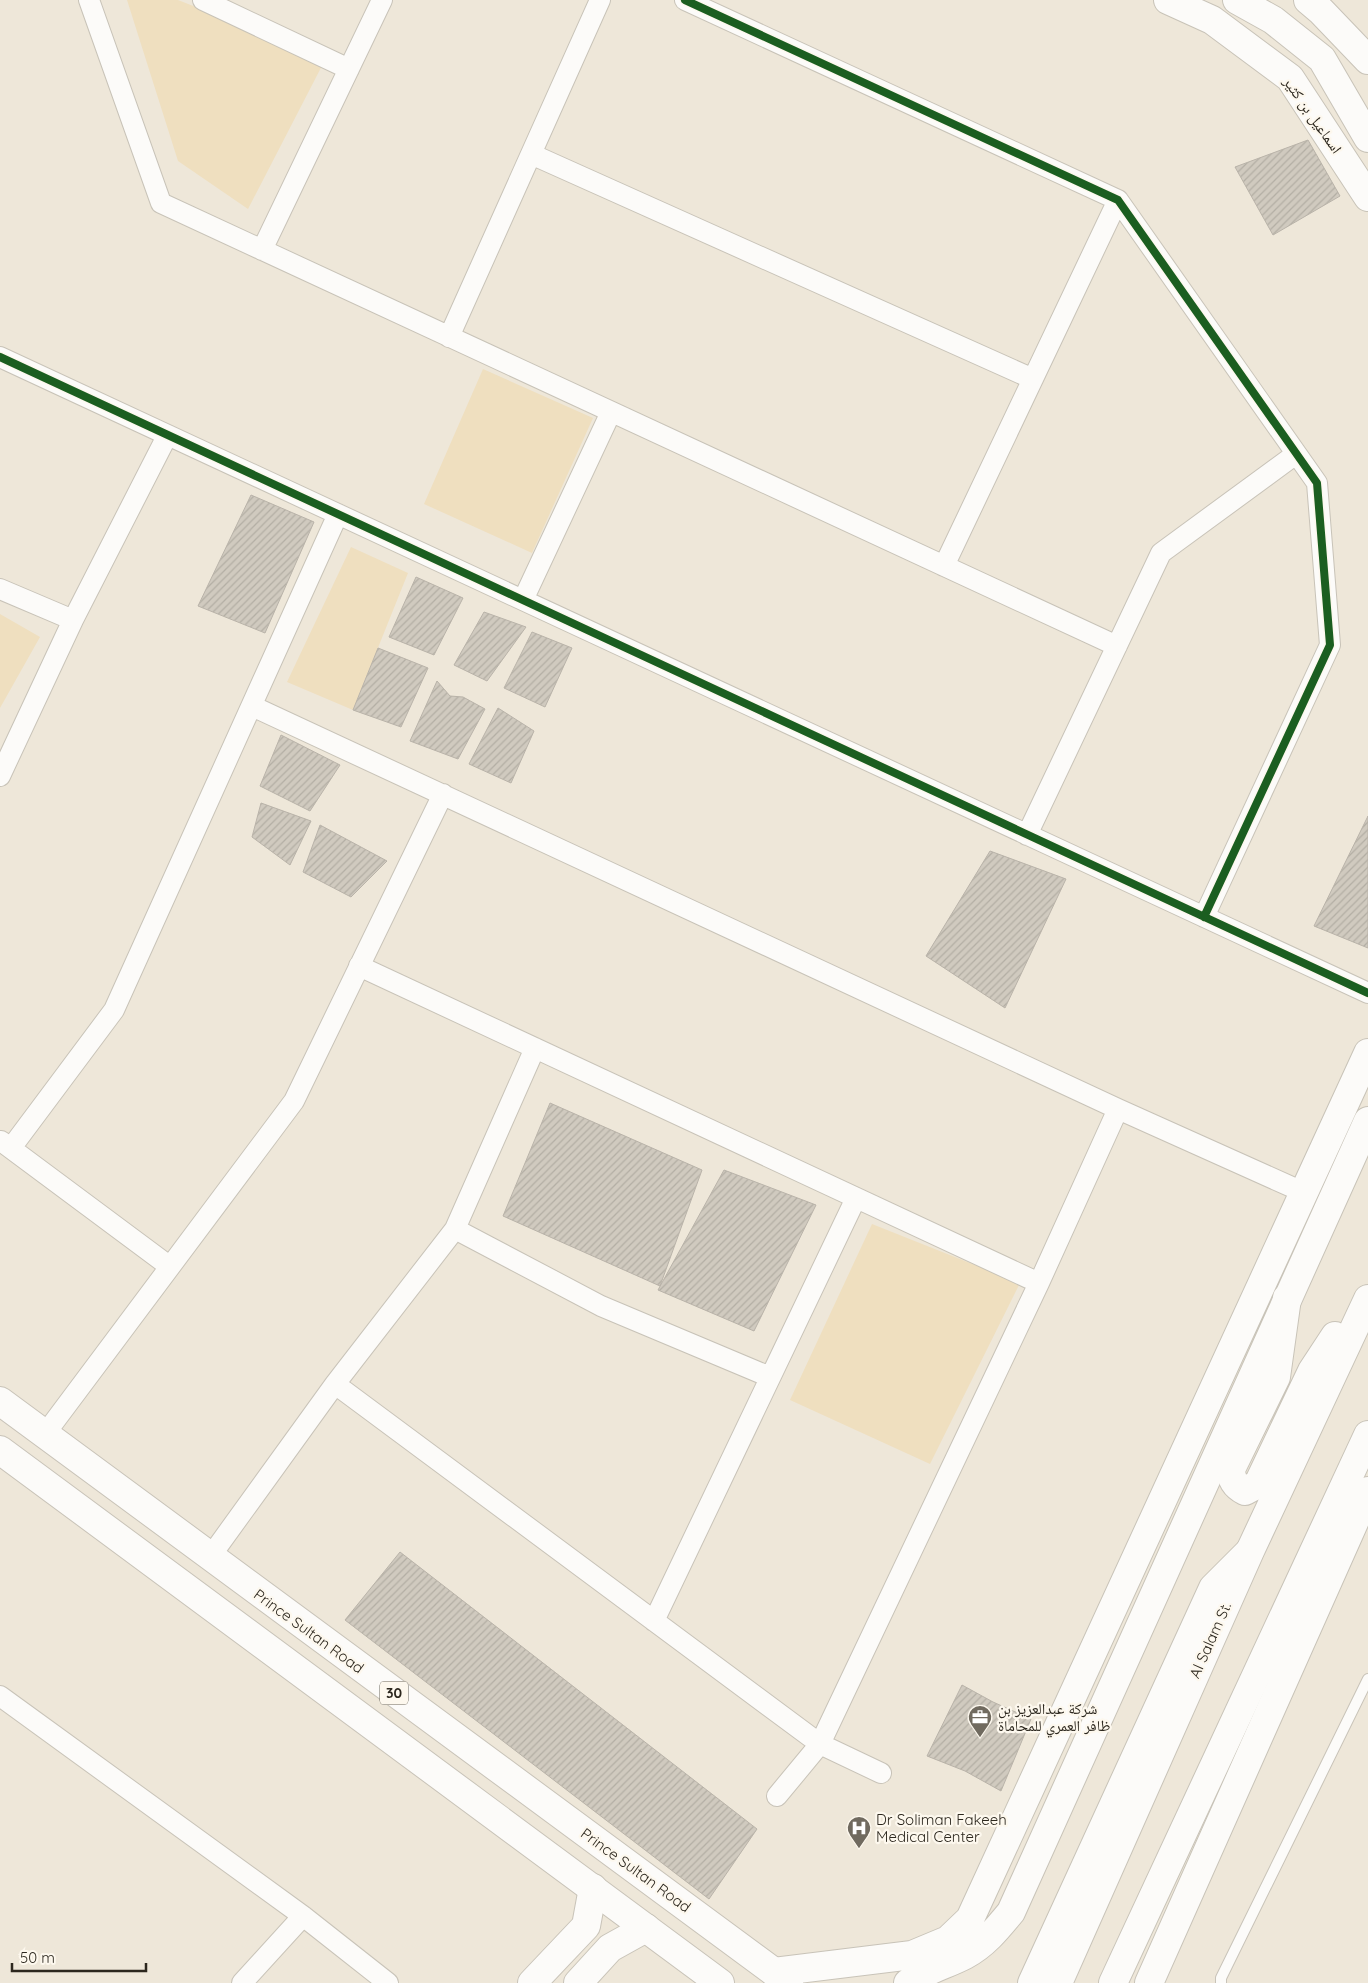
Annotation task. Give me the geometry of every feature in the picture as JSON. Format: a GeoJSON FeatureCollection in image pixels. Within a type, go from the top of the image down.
{"type":"FeatureCollection","features":[{"type":"Feature","properties":{"kind":"main road","name":"اسماعيل بن كثير"},"geometry":{"type":"LineString","coordinates":[[1168,0],[1212,20],[1290,78],[1368,197]]}},
{"type":"Feature","properties":{"kind":"main road"},"geometry":{"type":"LineString","coordinates":[[1237,0],[1273,20],[1322,59],[1368,138]]}},
{"type":"Feature","properties":{"kind":"main road"},"geometry":{"type":"LineString","coordinates":[[1308,0],[1368,60]]}},
{"type":"Feature","properties":{"kind":"main road"},"geometry":{"type":"LineString","coordinates":[[782,1978],[912,1955],[948,1940],[970,1919],[1368,1053]]}},
{"type":"Feature","properties":{"kind":"main road"},"geometry":{"type":"LineString","coordinates":[[908,1983],[917,1976],[966,1954],[990,1937],[1012,1912],[1368,1121]]}},
{"type":"Feature","properties":{"kind":"main road"},"geometry":{"type":"LineString","coordinates":[[1287,1298],[1276,1377],[1231,1469],[1231,1477],[1238,1487],[1245,1490],[1258,1484],[1312,1371],[1368,1287]]}},
{"type":"Feature","properties":{"kind":"main road","name":"Al Salam St."},"geometry":{"type":"LineString","coordinates":[[1058,1983],[1250,1551],[1368,1299]]}},
{"type":"Feature","properties":{"kind":"main road","name":"Prince Sultan Road"},"geometry":{"type":"LineString","coordinates":[[0,1401],[782,1978]]}},
{"type":"Feature","properties":{"kind":"main road"},"geometry":{"type":"LineString","coordinates":[[1113,1983],[1368,1435]]}},
{"type":"Feature","properties":{"kind":"main road","name":"30"},"geometry":{"type":"LineString","coordinates":[[0,1450],[720,1983]]}},
{"type":"Feature","properties":{"kind":"main road"},"geometry":{"type":"LineString","coordinates":[[1148,1983],[1368,1490]]}},
{"type":"Feature","properties":{"kind":"main road"},"geometry":{"type":"LineString","coordinates":[[1032,1983],[1213,1588],[1250,1551]]}},
{"type":"Feature","properties":{"kind":"main road"},"geometry":{"type":"LineString","coordinates":[[532,1983],[586,1926],[593,1888]]}},
{"type":"Feature","properties":{"kind":"main road"},"geometry":{"type":"LineString","coordinates":[[578,1983],[610,1948],[646,1928]]}},
{"type":"Feature","properties":{"kind":"main road"},"geometry":{"type":"LineString","coordinates":[[684,1956],[712,1983]]}},
{"type":"Feature","properties":{"kind":"street"},"geometry":{"type":"LineString","coordinates":[[89,0],[160,203],[1117,646]]}},
{"type":"Feature","properties":{"kind":"street"},"geometry":{"type":"LineString","coordinates":[[202,0],[349,69]]}},
{"type":"Feature","properties":{"kind":"street"},"geometry":{"type":"LineString","coordinates":[[262,250],[382,0]]}},
{"type":"Feature","properties":{"kind":"street"},"geometry":{"type":"LineString","coordinates":[[449,337],[600,0]]}},
{"type":"Feature","properties":{"kind":"street"},"geometry":{"type":"LineString","coordinates":[[685,0],[1118,200],[1316,483],[1330,645],[1204,917]]}},
{"type":"Feature","properties":{"kind":"street"},"geometry":{"type":"LineString","coordinates":[[531,154],[1033,379]]}},
{"type":"Feature","properties":{"kind":"street"},"geometry":{"type":"LineString","coordinates":[[944,566],[1118,200]]}},
{"type":"Feature","properties":{"kind":"street"},"geometry":{"type":"LineString","coordinates":[[0,357],[1368,993]]}},
{"type":"Feature","properties":{"kind":"street"},"geometry":{"type":"LineString","coordinates":[[523,600],[611,412]]}},
{"type":"Feature","properties":{"kind":"street"},"geometry":{"type":"LineString","coordinates":[[0,776],[73,620],[167,436]]}},
{"type":"Feature","properties":{"kind":"street"},"geometry":{"type":"LineString","coordinates":[[1027,835],[1161,553],[1296,454]]}},
{"type":"Feature","properties":{"kind":"street"},"geometry":{"type":"LineString","coordinates":[[169,1266],[5,1144],[114,1010],[338,514]]}},
{"type":"Feature","properties":{"kind":"street"},"geometry":{"type":"LineString","coordinates":[[0,589],[73,620]]}},
{"type":"Feature","properties":{"kind":"street"},"geometry":{"type":"LineString","coordinates":[[252,706],[1118,1109],[1303,1192]]}},
{"type":"Feature","properties":{"kind":"street"},"geometry":{"type":"LineString","coordinates":[[45,1434],[169,1266],[294,1102],[443,794]]}},
{"type":"Feature","properties":{"kind":"street"},"geometry":{"type":"LineString","coordinates":[[359,966],[1039,1284]]}},
{"type":"Feature","properties":{"kind":"street"},"geometry":{"type":"LineString","coordinates":[[210,1557],[335,1384],[455,1230],[535,1048]]}},
{"type":"Feature","properties":{"kind":"street"},"geometry":{"type":"LineString","coordinates":[[776,1796],[820,1744],[1039,1284],[1118,1109]]}},
{"type":"Feature","properties":{"kind":"street"},"geometry":{"type":"LineString","coordinates":[[654,1621],[856,1198]]}},
{"type":"Feature","properties":{"kind":"street"},"geometry":{"type":"LineString","coordinates":[[455,1230],[601,1306],[770,1377]]}},
{"type":"Feature","properties":{"kind":"street"},"geometry":{"type":"LineString","coordinates":[[335,1384],[820,1744],[881,1773]]}},
{"type":"Feature","properties":{"kind":"street"},"geometry":{"type":"LineString","coordinates":[[0,1696],[303,1916],[388,1983]]}},
{"type":"Feature","properties":{"kind":"street"},"geometry":{"type":"LineString","coordinates":[[242,1983],[303,1916]]}},
{"type":"Feature","properties":{"kind":"lane"},"geometry":{"type":"LineString","coordinates":[[1221,1983],[1221,1978],[1368,1679]]}},
{"type":"Feature","properties":{"kind":"shaded area"},"geometry":{"type":"Polygon","coordinates":[[[127,0],[178,0],[326,58],[248,209],[178,161],[127,0]]]}},
{"type":"Feature","properties":{"kind":"shaded area"},"geometry":{"type":"Polygon","coordinates":[[[483,369],[593,418],[532,553],[424,504],[483,369]]]}},
{"type":"Feature","properties":{"kind":"shaded area"},"geometry":{"type":"Polygon","coordinates":[[[351,547],[408,573],[353,710],[287,682],[351,547]]]}},
{"type":"Feature","properties":{"kind":"shaded area"},"geometry":{"type":"Polygon","coordinates":[[[0,614],[40,637],[0,708],[0,614]]]}},
{"type":"Feature","properties":{"kind":"shaded area"},"geometry":{"type":"Polygon","coordinates":[[[872,1224],[1020,1283],[930,1464],[790,1400],[872,1224]]]}},
{"type":"Feature","properties":{"kind":"building"},"geometry":{"type":"Polygon","coordinates":[[[1308,140],[1340,196],[1273,235],[1235,167],[1308,140]]]}},
{"type":"Feature","properties":{"kind":"building"},"geometry":{"type":"Polygon","coordinates":[[[251,495],[314,522],[265,633],[198,606],[251,495]]]}},
{"type":"Feature","properties":{"kind":"building"},"geometry":{"type":"Polygon","coordinates":[[[416,577],[463,598],[434,655],[389,637],[416,577]]]}},
{"type":"Feature","properties":{"kind":"building"},"geometry":{"type":"Polygon","coordinates":[[[484,612],[526,627],[487,681],[454,665],[484,612]]]}},
{"type":"Feature","properties":{"kind":"building"},"geometry":{"type":"Polygon","coordinates":[[[532,632],[572,648],[545,707],[504,688],[532,632]]]}},
{"type":"Feature","properties":{"kind":"building"},"geometry":{"type":"Polygon","coordinates":[[[378,648],[428,668],[401,727],[353,710],[378,648]]]}},
{"type":"Feature","properties":{"kind":"building"},"geometry":{"type":"Polygon","coordinates":[[[437,681],[450,696],[463,697],[485,709],[458,759],[410,741],[437,681]]]}},
{"type":"Feature","properties":{"kind":"building"},"geometry":{"type":"Polygon","coordinates":[[[498,708],[534,731],[511,783],[469,764],[498,708]]]}},
{"type":"Feature","properties":{"kind":"building"},"geometry":{"type":"Polygon","coordinates":[[[281,735],[340,765],[310,811],[260,786],[281,735]]]}},
{"type":"Feature","properties":{"kind":"building"},"geometry":{"type":"Polygon","coordinates":[[[261,803],[311,821],[290,865],[252,837],[261,803]]]}},
{"type":"Feature","properties":{"kind":"building"},"geometry":{"type":"Polygon","coordinates":[[[1368,816],[1368,948],[1314,926],[1368,816]]]}},
{"type":"Feature","properties":{"kind":"building"},"geometry":{"type":"Polygon","coordinates":[[[320,825],[387,861],[351,897],[303,872],[320,825]]]}},
{"type":"Feature","properties":{"kind":"building"},"geometry":{"type":"Polygon","coordinates":[[[990,851],[1066,879],[1005,1008],[926,956],[990,851]]]}},
{"type":"Feature","properties":{"kind":"building"},"geometry":{"type":"Polygon","coordinates":[[[550,1103],[702,1170],[660,1286],[503,1216],[550,1103]]]}},
{"type":"Feature","properties":{"kind":"building"},"geometry":{"type":"Polygon","coordinates":[[[724,1170],[816,1205],[754,1331],[658,1290],[724,1170]]]}},
{"type":"Feature","properties":{"kind":"building"},"geometry":{"type":"Polygon","coordinates":[[[400,1552],[757,1829],[709,1899],[345,1620],[400,1552]]]}},
{"type":"Feature","properties":{"kind":"building","name":"شركة عبدالعزيز بن ظافر العمري للمحاماة"},"geometry":{"type":"Polygon","coordinates":[[[962,1685],[993,1702],[1031,1719],[1001,1791],[965,1771],[927,1756],[962,1685]]]}},
{"type":"Feature","properties":{"kind":"cycle path"},"geometry":{"type":"LineString","coordinates":[[685,0],[1118,200],[1317,483],[1330,645],[1204,917]]}},
{"type":"Feature","properties":{"kind":"cycle path"},"geometry":{"type":"LineString","coordinates":[[0,357],[1368,993]]}},
{"type":"Feature","properties":{"kind":"place","name":"شركة عبدالعزيز بن ظافر العمري للمحاماة"},"geometry":{"type":"Point","coordinates":[980,1738]}},
{"type":"Feature","properties":{"kind":"place","name":"Dr Soliman Fakeeh Medical Center"},"geometry":{"type":"Point","coordinates":[859,1849]}}]}
